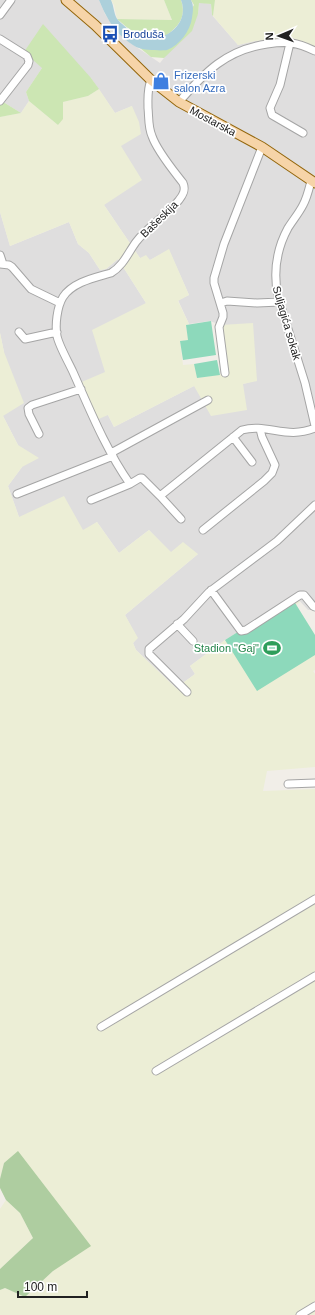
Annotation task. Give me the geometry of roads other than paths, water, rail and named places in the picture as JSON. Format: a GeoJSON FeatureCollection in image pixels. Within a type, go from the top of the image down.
{"type":"FeatureCollection","features":[{"type":"Feature","properties":{"kind":"main road","name":"Mostarska"},"geometry":{"type":"LineString","coordinates":[[66,0],[151,80],[179,102],[262,147],[313,182]]}},
{"type":"Feature","properties":{"kind":"street"},"geometry":{"type":"LineString","coordinates":[[0,15],[11,0]]}},
{"type":"Feature","properties":{"kind":"street"},"geometry":{"type":"LineString","coordinates":[[0,39],[27,56],[29,61],[28,65],[0,101]]}},
{"type":"Feature","properties":{"kind":"street"},"geometry":{"type":"LineString","coordinates":[[290,43],[280,85],[270,108],[272,115],[303,133]]}},
{"type":"Feature","properties":{"kind":"street"},"geometry":{"type":"LineString","coordinates":[[179,102],[204,75],[231,55],[239,51],[265,44],[290,43],[302,44],[315,51]]}},
{"type":"Feature","properties":{"kind":"street","name":"Bašeskija"},"geometry":{"type":"LineString","coordinates":[[60,303],[65,294],[78,284],[116,270],[136,241],[176,205],[184,193],[183,183],[152,137],[149,126],[147,94],[148,86],[151,80]]}},
{"type":"Feature","properties":{"kind":"street"},"geometry":{"type":"LineString","coordinates":[[225,372],[219,327],[223,317],[214,278],[224,244],[262,147]]}},
{"type":"Feature","properties":{"kind":"street","name":"Suljagića sokak"},"geometry":{"type":"LineString","coordinates":[[313,182],[304,203],[288,229],[278,253],[275,269],[280,302],[312,398],[315,427]]}},
{"type":"Feature","properties":{"kind":"street"},"geometry":{"type":"LineString","coordinates":[[0,255],[2,264],[9,265],[16,270],[27,285],[35,292],[60,303],[57,337],[112,455],[130,484]]}},
{"type":"Feature","properties":{"kind":"street"},"geometry":{"type":"LineString","coordinates":[[221,303],[227,301],[257,303],[280,302]]}},
{"type":"Feature","properties":{"kind":"street"},"geometry":{"type":"LineString","coordinates":[[19,332],[25,339],[57,332]]}},
{"type":"Feature","properties":{"kind":"street"},"geometry":{"type":"LineString","coordinates":[[39,434],[29,414],[28,408],[32,405],[81,388]]}},
{"type":"Feature","properties":{"kind":"street"},"geometry":{"type":"LineString","coordinates":[[17,494],[112,455],[208,400]]}},
{"type":"Feature","properties":{"kind":"street"},"geometry":{"type":"LineString","coordinates":[[160,496],[242,430],[260,429],[299,433],[315,427]]}},
{"type":"Feature","properties":{"kind":"street"},"geometry":{"type":"LineString","coordinates":[[203,530],[272,473],[275,465],[262,437],[260,429]]}},
{"type":"Feature","properties":{"kind":"street"},"geometry":{"type":"LineString","coordinates":[[233,437],[252,462]]}},
{"type":"Feature","properties":{"kind":"street"},"geometry":{"type":"LineString","coordinates":[[91,500],[142,478],[181,519]]}},
{"type":"Feature","properties":{"kind":"street"},"geometry":{"type":"LineString","coordinates":[[187,692],[149,654],[149,649],[211,590],[277,541],[315,505]]}},
{"type":"Feature","properties":{"kind":"street"},"geometry":{"type":"LineString","coordinates":[[211,590],[241,631],[246,630],[300,595],[304,595],[315,607]]}},
{"type":"Feature","properties":{"kind":"street"},"geometry":{"type":"LineString","coordinates":[[177,624],[193,641]]}},
{"type":"Feature","properties":{"kind":"street"},"geometry":{"type":"LineString","coordinates":[[288,784],[315,783]]}},
{"type":"Feature","properties":{"kind":"street"},"geometry":{"type":"LineString","coordinates":[[101,1027],[315,899]]}},
{"type":"Feature","properties":{"kind":"street"},"geometry":{"type":"LineString","coordinates":[[156,1071],[315,976]]}},
{"type":"Feature","properties":{"kind":"street"},"geometry":{"type":"LineString","coordinates":[[300,1315],[315,1306]]}},
{"type":"Feature","properties":{"kind":"water"},"geometry":{"type":"Polygon","coordinates":[[[99,0],[111,0],[118,20],[133,33],[144,37],[160,37],[168,34],[174,29],[182,16],[183,8],[181,0],[191,0],[193,11],[191,23],[184,37],[172,48],[167,50],[141,49],[131,44],[117,32],[107,17],[99,0]]]}},
{"type":"Feature","properties":{"kind":"place","name":"Broduša"},"geometry":{"type":"Point","coordinates":[110,34]}},
{"type":"Feature","properties":{"kind":"place","name":"Frizerski salon Azra"},"geometry":{"type":"Point","coordinates":[161,81]}},
{"type":"Feature","properties":{"kind":"place","name":"Stadion \"Gaj\""},"geometry":{"type":"Point","coordinates":[272,648]}}]}
